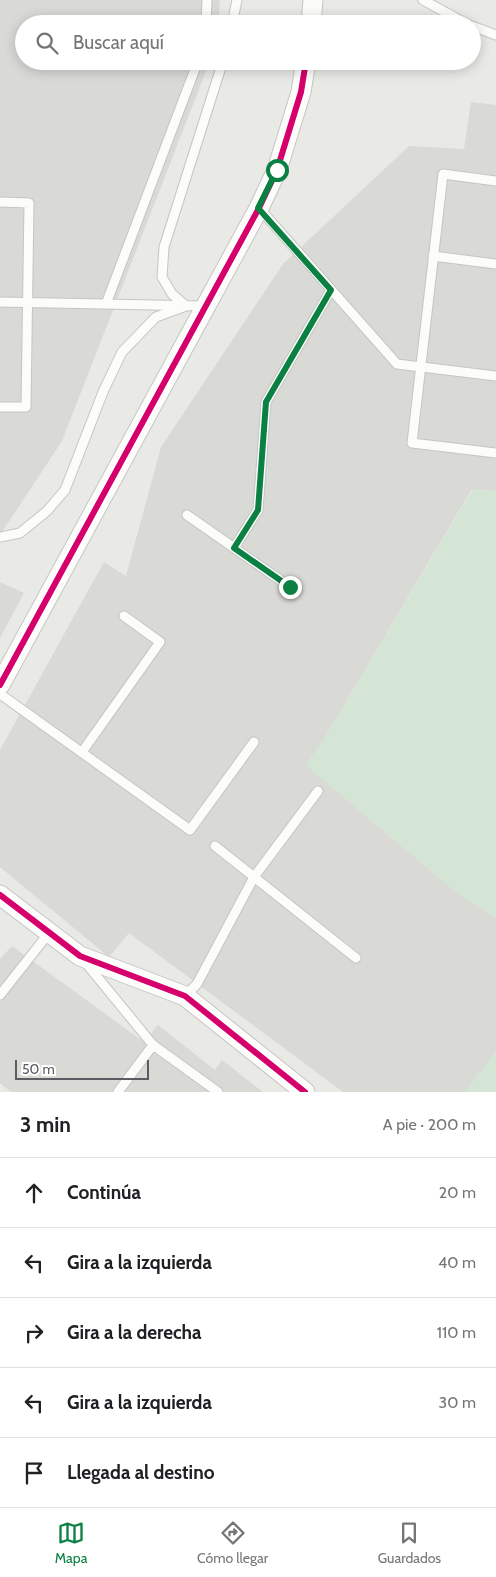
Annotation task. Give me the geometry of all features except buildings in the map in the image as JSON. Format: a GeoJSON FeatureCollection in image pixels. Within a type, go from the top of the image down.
{"type":"FeatureCollection","features":[{"type":"Feature","properties":{"kind":"street"},"geometry":{"type":"LineString","coordinates":[[312,15],[313,0]]}},
{"type":"Feature","properties":{"kind":"street"},"geometry":{"type":"LineString","coordinates":[[0,685],[277,170],[301,92],[305,70]]}},
{"type":"Feature","properties":{"kind":"street"},"geometry":{"type":"LineString","coordinates":[[0,895],[80,956],[185,996],[305,1092]]}},
{"type":"Feature","properties":{"kind":"lane"},"geometry":{"type":"LineString","coordinates":[[206,15],[207,0]]}},
{"type":"Feature","properties":{"kind":"lane"},"geometry":{"type":"LineString","coordinates":[[234,15],[237,0]]}},
{"type":"Feature","properties":{"kind":"lane"},"geometry":{"type":"LineString","coordinates":[[423,0],[450,15]]}},
{"type":"Feature","properties":{"kind":"lane"},"geometry":{"type":"LineString","coordinates":[[481,29],[496,35]]}},
{"type":"Feature","properties":{"kind":"lane"},"geometry":{"type":"LineString","coordinates":[[106,304],[195,70]]}},
{"type":"Feature","properties":{"kind":"lane"},"geometry":{"type":"LineString","coordinates":[[186,306],[172,294],[162,277],[164,247],[220,70]]}},
{"type":"Feature","properties":{"kind":"lane"},"geometry":{"type":"LineString","coordinates":[[496,181],[443,174],[412,443],[496,452]]}},
{"type":"Feature","properties":{"kind":"lane"},"geometry":{"type":"LineString","coordinates":[[0,202],[29,203],[26,407],[0,407]]}},
{"type":"Feature","properties":{"kind":"lane"},"geometry":{"type":"LineString","coordinates":[[258,208],[397,364],[496,376]]}},
{"type":"Feature","properties":{"kind":"lane"},"geometry":{"type":"LineString","coordinates":[[433,256],[496,264]]}},
{"type":"Feature","properties":{"kind":"lane"},"geometry":{"type":"LineString","coordinates":[[234,548],[258,510],[266,402],[331,290]]}},
{"type":"Feature","properties":{"kind":"lane"},"geometry":{"type":"LineString","coordinates":[[0,302],[205,306]]}},
{"type":"Feature","properties":{"kind":"lane"},"geometry":{"type":"LineString","coordinates":[[0,537],[20,534],[47,511],[64,490],[103,392],[122,352],[156,316],[186,306]]}},
{"type":"Feature","properties":{"kind":"lane"},"geometry":{"type":"LineString","coordinates":[[187,516],[290,587]]}},
{"type":"Feature","properties":{"kind":"lane"},"geometry":{"type":"LineString","coordinates":[[82,752],[160,642],[124,616]]}},
{"type":"Feature","properties":{"kind":"lane"},"geometry":{"type":"LineString","coordinates":[[0,694],[190,830],[254,742]]}},
{"type":"Feature","properties":{"kind":"lane"},"geometry":{"type":"LineString","coordinates":[[185,996],[197,984],[254,877],[318,790]]}},
{"type":"Feature","properties":{"kind":"lane"},"geometry":{"type":"LineString","coordinates":[[215,846],[356,958]]}},
{"type":"Feature","properties":{"kind":"lane"},"geometry":{"type":"LineString","coordinates":[[0,995],[49,933]]}},
{"type":"Feature","properties":{"kind":"lane"},"geometry":{"type":"LineString","coordinates":[[80,956],[153,1046],[218,1092]]}},
{"type":"Feature","properties":{"kind":"lane"},"geometry":{"type":"LineString","coordinates":[[118,1092],[153,1046]]}},
{"type":"Feature","properties":{"kind":"shaded area"},"geometry":{"type":"Polygon","coordinates":[[[0,0],[220,0],[219,15],[15,15],[15,70],[206,70],[62,441],[0,535],[0,0]]]}},
{"type":"Feature","properties":{"kind":"shaded area"},"geometry":{"type":"Polygon","coordinates":[[[471,102],[496,105],[496,491],[472,489],[324,739],[306,765],[458,894],[496,918],[496,1052],[465,1092],[343,1092],[129,933],[109,957],[0,867],[0,750],[104,562],[126,576],[161,447],[283,264],[409,146],[464,149],[471,102]]]}},
{"type":"Feature","properties":{"kind":"shaded area"},"geometry":{"type":"Polygon","coordinates":[[[0,582],[24,593],[0,638],[0,582]]]}},
{"type":"Feature","properties":{"kind":"shaded area"},"geometry":{"type":"Polygon","coordinates":[[[12,946],[144,1042],[158,1025],[215,1070],[222,1060],[263,1092],[11,1092],[0,1083],[0,959],[12,946]]]}},
{"type":"Feature","properties":{"kind":"green space"},"geometry":{"type":"Polygon","coordinates":[[[473,489],[496,491],[496,918],[458,894],[306,765],[324,739],[473,489]]]}},
{"type":"Feature","properties":{"kind":"green space"},"geometry":{"type":"Polygon","coordinates":[[[496,1052],[496,1092],[465,1092],[496,1052]]]}},
{"type":"Feature","properties":{"kind":"cycle path"},"geometry":{"type":"LineString","coordinates":[[0,685],[259,208],[277,170],[301,92],[305,70]]}},
{"type":"Feature","properties":{"kind":"cycle path"},"geometry":{"type":"LineString","coordinates":[[0,895],[80,956],[185,996],[305,1092]]}},
{"type":"Feature","properties":{"kind":"route"},"geometry":{"type":"LineString","coordinates":[[277,170],[258,208],[331,290],[266,402],[258,510],[234,548],[290,587]]}}]}
